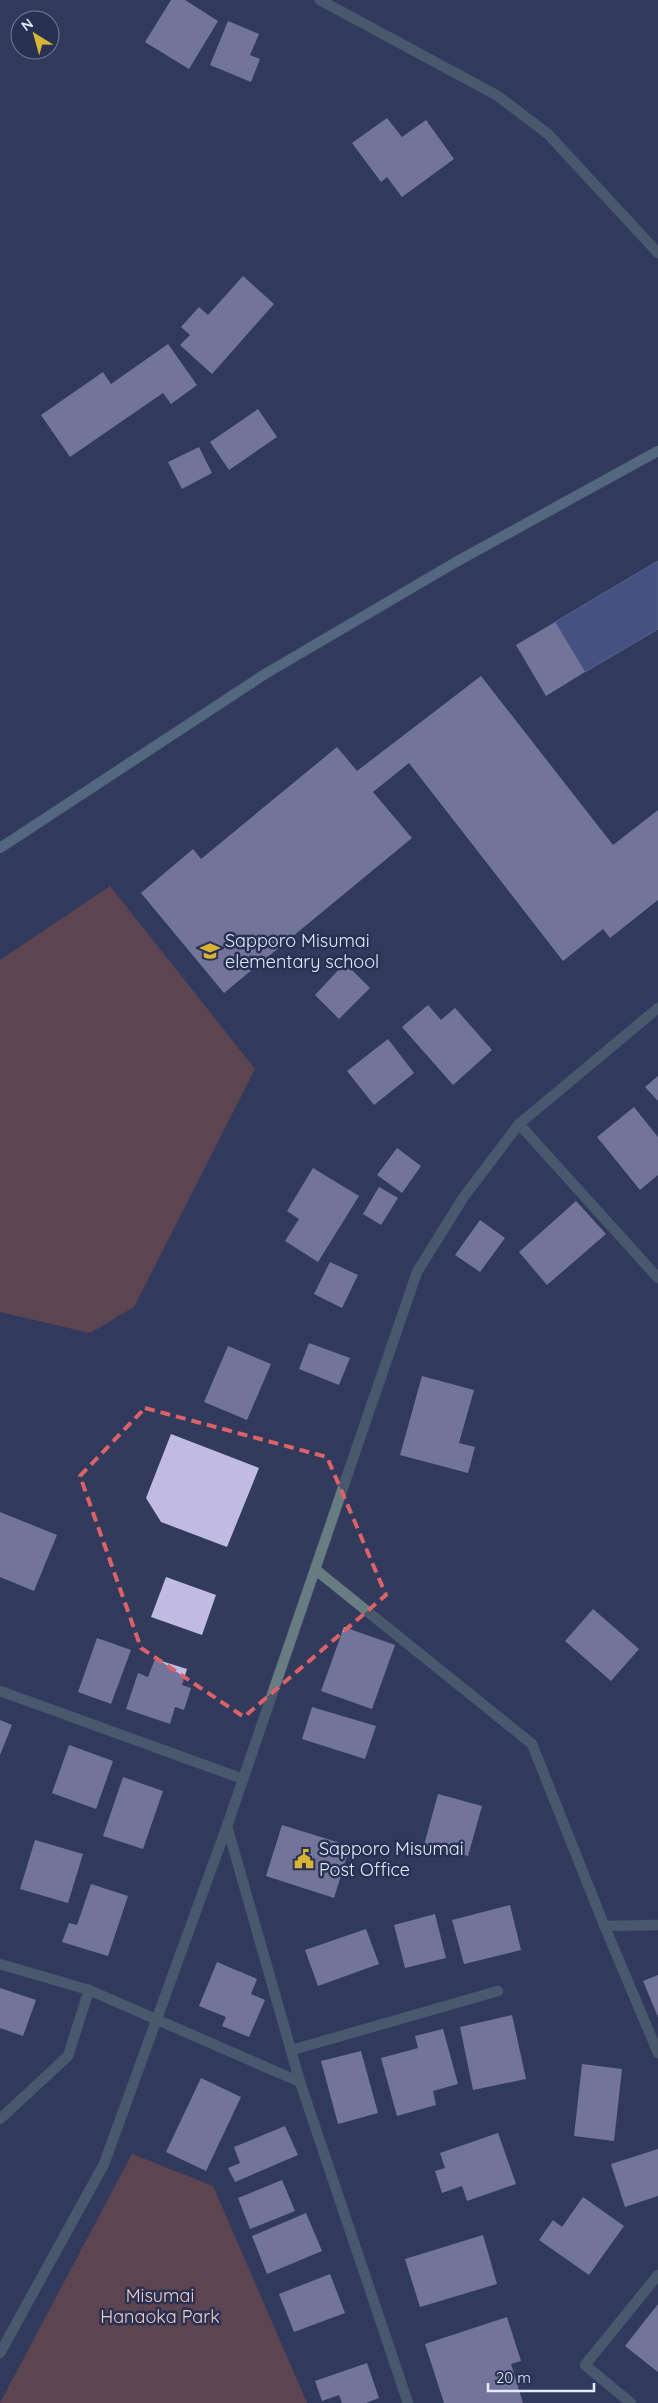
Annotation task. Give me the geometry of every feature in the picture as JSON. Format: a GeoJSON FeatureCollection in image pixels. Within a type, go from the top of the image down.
{"type":"FeatureCollection","features":[{"type":"Feature","properties":{"kind":"street"},"geometry":{"type":"LineString","coordinates":[[320,0],[498,96],[541,128],[658,254]]}},
{"type":"Feature","properties":{"kind":"street"},"geometry":{"type":"LineString","coordinates":[[0,848],[265,674],[456,562],[658,451]]}},
{"type":"Feature","properties":{"kind":"street"},"geometry":{"type":"LineString","coordinates":[[0,2353],[104,2164],[227,1826],[417,1272],[463,1198],[519,1124],[658,1008]]}},
{"type":"Feature","properties":{"kind":"street"},"geometry":{"type":"LineString","coordinates":[[519,1124],[658,1278]]}},
{"type":"Feature","properties":{"kind":"street"},"geometry":{"type":"LineString","coordinates":[[316,1570],[532,1744],[604,1926],[658,2053]]}},
{"type":"Feature","properties":{"kind":"street"},"geometry":{"type":"LineString","coordinates":[[0,1691],[243,1780]]}},
{"type":"Feature","properties":{"kind":"street"},"geometry":{"type":"LineString","coordinates":[[227,1826],[300,2082],[408,2403]]}},
{"type":"Feature","properties":{"kind":"street"},"geometry":{"type":"LineString","coordinates":[[604,1926],[658,1925]]}},
{"type":"Feature","properties":{"kind":"street"},"geometry":{"type":"LineString","coordinates":[[0,1964],[89,1990],[157,2018],[300,2082]]}},
{"type":"Feature","properties":{"kind":"street"},"geometry":{"type":"LineString","coordinates":[[0,2118],[68,2056],[89,1990]]}},
{"type":"Feature","properties":{"kind":"street"},"geometry":{"type":"LineString","coordinates":[[292,2050],[498,1991]]}},
{"type":"Feature","properties":{"kind":"street"},"geometry":{"type":"LineString","coordinates":[[630,2403],[585,2366],[658,2275]]}},
{"type":"Feature","properties":{"kind":"highlighted area"},"geometry":{"type":"Polygon","coordinates":[[[145,1408],[327,1457],[386,1595],[244,1717],[141,1648],[80,1476],[145,1408]]]}},
{"type":"Feature","properties":{"kind":"green space"},"geometry":{"type":"Polygon","coordinates":[[[110,886],[255,1069],[134,1307],[90,1333],[0,1312],[0,960],[110,886]]]}},
{"type":"Feature","properties":{"kind":"green space","name":"Misumai Hanaoka Park"},"geometry":{"type":"Polygon","coordinates":[[[132,2154],[213,2186],[307,2403],[0,2403],[132,2154]]]}},
{"type":"Feature","properties":{"kind":"water"},"geometry":{"type":"Polygon","coordinates":[[[658,561],[658,629],[585,672],[555,622],[658,561]]]}},
{"type":"Feature","properties":{"kind":"building"},"geometry":{"type":"Polygon","coordinates":[[[171,0],[185,0],[218,21],[189,69],[145,42],[171,0]]]}},
{"type":"Feature","properties":{"kind":"building"},"geometry":{"type":"Polygon","coordinates":[[[228,21],[259,34],[250,55],[260,59],[251,82],[210,65],[228,21]]]}},
{"type":"Feature","properties":{"kind":"building"},"geometry":{"type":"Polygon","coordinates":[[[387,118],[402,137],[426,120],[454,159],[402,197],[387,177],[381,182],[352,143],[387,118]]]}},
{"type":"Feature","properties":{"kind":"building"},"geometry":{"type":"Polygon","coordinates":[[[243,276],[274,304],[212,374],[180,345],[190,335],[181,327],[199,307],[208,315],[243,276]]]}},
{"type":"Feature","properties":{"kind":"building"},"geometry":{"type":"Polygon","coordinates":[[[168,344],[197,385],[171,404],[163,393],[70,457],[41,415],[103,372],[111,384],[168,344]]]}},
{"type":"Feature","properties":{"kind":"building"},"geometry":{"type":"Polygon","coordinates":[[[258,409],[277,437],[229,470],[210,442],[258,409]]]}},
{"type":"Feature","properties":{"kind":"building"},"geometry":{"type":"Polygon","coordinates":[[[199,447],[212,473],[182,489],[168,462],[199,447]]]}},
{"type":"Feature","properties":{"kind":"building"},"geometry":{"type":"Polygon","coordinates":[[[555,622],[585,672],[546,696],[516,645],[555,622]]]}},
{"type":"Feature","properties":{"kind":"building"},"geometry":{"type":"Polygon","coordinates":[[[481,676],[613,845],[658,810],[658,900],[610,938],[603,929],[563,961],[409,763],[373,792],[412,838],[224,993],[141,893],[193,849],[201,859],[337,747],[357,771],[481,676]]]}},
{"type":"Feature","properties":{"kind":"building"},"geometry":{"type":"Polygon","coordinates":[[[345,963],[370,988],[339,1019],[315,995],[345,963]]]}},
{"type":"Feature","properties":{"kind":"building"},"geometry":{"type":"Polygon","coordinates":[[[428,1005],[441,1020],[455,1008],[492,1050],[453,1085],[402,1027],[428,1005]]]}},
{"type":"Feature","properties":{"kind":"building"},"geometry":{"type":"Polygon","coordinates":[[[388,1039],[414,1073],[374,1105],[347,1071],[388,1039]]]}},
{"type":"Feature","properties":{"kind":"building"},"geometry":{"type":"Polygon","coordinates":[[[658,1076],[658,1101],[645,1087],[658,1076]]]}},
{"type":"Feature","properties":{"kind":"building"},"geometry":{"type":"Polygon","coordinates":[[[634,1107],[658,1137],[658,1175],[640,1190],[597,1137],[634,1107]]]}},
{"type":"Feature","properties":{"kind":"building"},"geometry":{"type":"Polygon","coordinates":[[[397,1148],[421,1166],[402,1193],[377,1175],[397,1148]]]}},
{"type":"Feature","properties":{"kind":"building"},"geometry":{"type":"Polygon","coordinates":[[[313,1168],[359,1196],[318,1262],[285,1241],[299,1219],[287,1211],[313,1168]]]}},
{"type":"Feature","properties":{"kind":"building"},"geometry":{"type":"Polygon","coordinates":[[[379,1187],[398,1198],[381,1225],[363,1214],[379,1187]]]}},
{"type":"Feature","properties":{"kind":"building"},"geometry":{"type":"Polygon","coordinates":[[[576,1201],[606,1234],[547,1285],[519,1252],[576,1201]]]}},
{"type":"Feature","properties":{"kind":"building"},"geometry":{"type":"Polygon","coordinates":[[[480,1220],[505,1238],[480,1272],[455,1255],[480,1220]]]}},
{"type":"Feature","properties":{"kind":"building"},"geometry":{"type":"Polygon","coordinates":[[[330,1262],[358,1275],[342,1308],[314,1294],[330,1262]]]}},
{"type":"Feature","properties":{"kind":"building"},"geometry":{"type":"Polygon","coordinates":[[[309,1343],[350,1358],[339,1385],[299,1369],[309,1343]]]}},
{"type":"Feature","properties":{"kind":"building"},"geometry":{"type":"Polygon","coordinates":[[[228,1346],[271,1364],[247,1420],[204,1402],[228,1346]]]}},
{"type":"Feature","properties":{"kind":"building"},"geometry":{"type":"Polygon","coordinates":[[[422,1376],[474,1390],[459,1443],[475,1447],[468,1473],[400,1455],[422,1376]]]}},
{"type":"Feature","properties":{"kind":"building"},"geometry":{"type":"Polygon","coordinates":[[[171,1434],[259,1468],[227,1547],[161,1522],[146,1498],[171,1434]]]}},
{"type":"Feature","properties":{"kind":"building"},"geometry":{"type":"Polygon","coordinates":[[[0,1512],[57,1535],[34,1591],[0,1577],[0,1512]]]}},
{"type":"Feature","properties":{"kind":"building"},"geometry":{"type":"Polygon","coordinates":[[[166,1577],[216,1595],[202,1635],[151,1617],[166,1577]]]}},
{"type":"Feature","properties":{"kind":"building"},"geometry":{"type":"Polygon","coordinates":[[[593,1609],[639,1649],[611,1681],[565,1641],[593,1609]]]}},
{"type":"Feature","properties":{"kind":"building"},"geometry":{"type":"Polygon","coordinates":[[[344,1627],[395,1645],[372,1709],[321,1691],[344,1627]]]}},
{"type":"Feature","properties":{"kind":"building"},"geometry":{"type":"Polygon","coordinates":[[[97,1638],[131,1650],[111,1704],[78,1692],[97,1638]]]}},
{"type":"Feature","properties":{"kind":"building"},"geometry":{"type":"Polygon","coordinates":[[[155,1659],[187,1669],[182,1685],[191,1688],[184,1710],[175,1707],[170,1724],[126,1709],[138,1673],[148,1677],[155,1659]]]}},
{"type":"Feature","properties":{"kind":"building"},"geometry":{"type":"Polygon","coordinates":[[[312,1707],[376,1726],[365,1759],[302,1739],[312,1707]]]}},
{"type":"Feature","properties":{"kind":"building"},"geometry":{"type":"Polygon","coordinates":[[[0,1720],[12,1725],[0,1755],[0,1720]]]}},
{"type":"Feature","properties":{"kind":"building"},"geometry":{"type":"Polygon","coordinates":[[[69,1745],[113,1761],[96,1809],[52,1793],[69,1745]]]}},
{"type":"Feature","properties":{"kind":"building"},"geometry":{"type":"Polygon","coordinates":[[[123,1777],[163,1791],[143,1849],[103,1836],[123,1777]]]}},
{"type":"Feature","properties":{"kind":"building"},"geometry":{"type":"Polygon","coordinates":[[[438,1794],[482,1806],[468,1856],[424,1845],[438,1794]]]}},
{"type":"Feature","properties":{"kind":"building"},"geometry":{"type":"Polygon","coordinates":[[[282,1825],[350,1846],[334,1898],[266,1876],[282,1825]]]}},
{"type":"Feature","properties":{"kind":"building"},"geometry":{"type":"Polygon","coordinates":[[[35,1840],[83,1854],[68,1903],[20,1889],[35,1840]]]}},
{"type":"Feature","properties":{"kind":"building"},"geometry":{"type":"Polygon","coordinates":[[[91,1884],[128,1896],[108,1956],[62,1942],[69,1923],[77,1925],[91,1884]]]}},
{"type":"Feature","properties":{"kind":"building"},"geometry":{"type":"Polygon","coordinates":[[[510,1905],[521,1950],[464,1964],[452,1920],[510,1905]]]}},
{"type":"Feature","properties":{"kind":"building"},"geometry":{"type":"Polygon","coordinates":[[[435,1914],[446,1958],[405,1968],[394,1925],[435,1914]]]}},
{"type":"Feature","properties":{"kind":"building"},"geometry":{"type":"Polygon","coordinates":[[[366,1929],[379,1964],[318,1986],[305,1950],[366,1929]]]}},
{"type":"Feature","properties":{"kind":"building"},"geometry":{"type":"Polygon","coordinates":[[[217,1962],[257,1979],[251,1994],[265,2000],[249,2037],[222,2026],[226,2017],[199,2006],[217,1962]]]}},
{"type":"Feature","properties":{"kind":"building"},"geometry":{"type":"Polygon","coordinates":[[[658,1975],[658,2017],[643,1981],[658,1975]]]}},
{"type":"Feature","properties":{"kind":"building"},"geometry":{"type":"Polygon","coordinates":[[[0,1988],[36,2000],[23,2036],[0,2028],[0,1988]]]}},
{"type":"Feature","properties":{"kind":"building"},"geometry":{"type":"Polygon","coordinates":[[[512,2015],[526,2079],[473,2090],[460,2027],[512,2015]]]}},
{"type":"Feature","properties":{"kind":"building"},"geometry":{"type":"Polygon","coordinates":[[[443,2029],[458,2084],[433,2091],[436,2105],[397,2116],[381,2058],[418,2048],[415,2036],[443,2029]]]}},
{"type":"Feature","properties":{"kind":"building"},"geometry":{"type":"Polygon","coordinates":[[[361,2051],[378,2113],[338,2124],[321,2061],[361,2051]]]}},
{"type":"Feature","properties":{"kind":"building"},"geometry":{"type":"Polygon","coordinates":[[[582,2064],[622,2069],[614,2141],[574,2136],[582,2064]]]}},
{"type":"Feature","properties":{"kind":"building"},"geometry":{"type":"Polygon","coordinates":[[[201,2078],[241,2097],[206,2171],[166,2152],[201,2078]]]}},
{"type":"Feature","properties":{"kind":"building"},"geometry":{"type":"Polygon","coordinates":[[[285,2126],[298,2155],[235,2182],[228,2168],[240,2163],[234,2147],[285,2126]]]}},
{"type":"Feature","properties":{"kind":"building"},"geometry":{"type":"Polygon","coordinates":[[[498,2133],[516,2184],[467,2201],[462,2186],[442,2193],[435,2171],[445,2168],[440,2153],[498,2133]]]}},
{"type":"Feature","properties":{"kind":"building"},"geometry":{"type":"Polygon","coordinates":[[[658,2149],[658,2196],[625,2207],[611,2164],[658,2149]]]}},
{"type":"Feature","properties":{"kind":"building"},"geometry":{"type":"Polygon","coordinates":[[[282,2180],[295,2211],[250,2229],[238,2198],[282,2180]]]}},
{"type":"Feature","properties":{"kind":"building"},"geometry":{"type":"Polygon","coordinates":[[[583,2197],[624,2226],[589,2275],[539,2240],[553,2220],[562,2227],[583,2197]]]}},
{"type":"Feature","properties":{"kind":"building"},"geometry":{"type":"Polygon","coordinates":[[[306,2213],[322,2251],[267,2274],[252,2236],[306,2213]]]}},
{"type":"Feature","properties":{"kind":"building"},"geometry":{"type":"Polygon","coordinates":[[[483,2235],[497,2284],[420,2307],[405,2259],[483,2235]]]}},
{"type":"Feature","properties":{"kind":"building"},"geometry":{"type":"Polygon","coordinates":[[[330,2274],[345,2313],[294,2332],[279,2294],[330,2274]]]}},
{"type":"Feature","properties":{"kind":"building"},"geometry":{"type":"Polygon","coordinates":[[[658,2304],[658,2372],[625,2346],[658,2304]]]}},
{"type":"Feature","properties":{"kind":"building"},"geometry":{"type":"Polygon","coordinates":[[[507,2317],[521,2361],[511,2364],[523,2403],[444,2403],[425,2344],[507,2317]]]}},
{"type":"Feature","properties":{"kind":"building"},"geometry":{"type":"Polygon","coordinates":[[[367,2363],[379,2398],[366,2403],[342,2403],[339,2395],[322,2401],[315,2381],[367,2363]]]}},
{"type":"Feature","properties":{"kind":"place","name":"Sapporo Misumai elementary school"},"geometry":{"type":"Point","coordinates":[210,951]}},
{"type":"Feature","properties":{"kind":"place","name":"Sapporo Misumai Post Office"},"geometry":{"type":"Point","coordinates":[304,1859]}}]}
